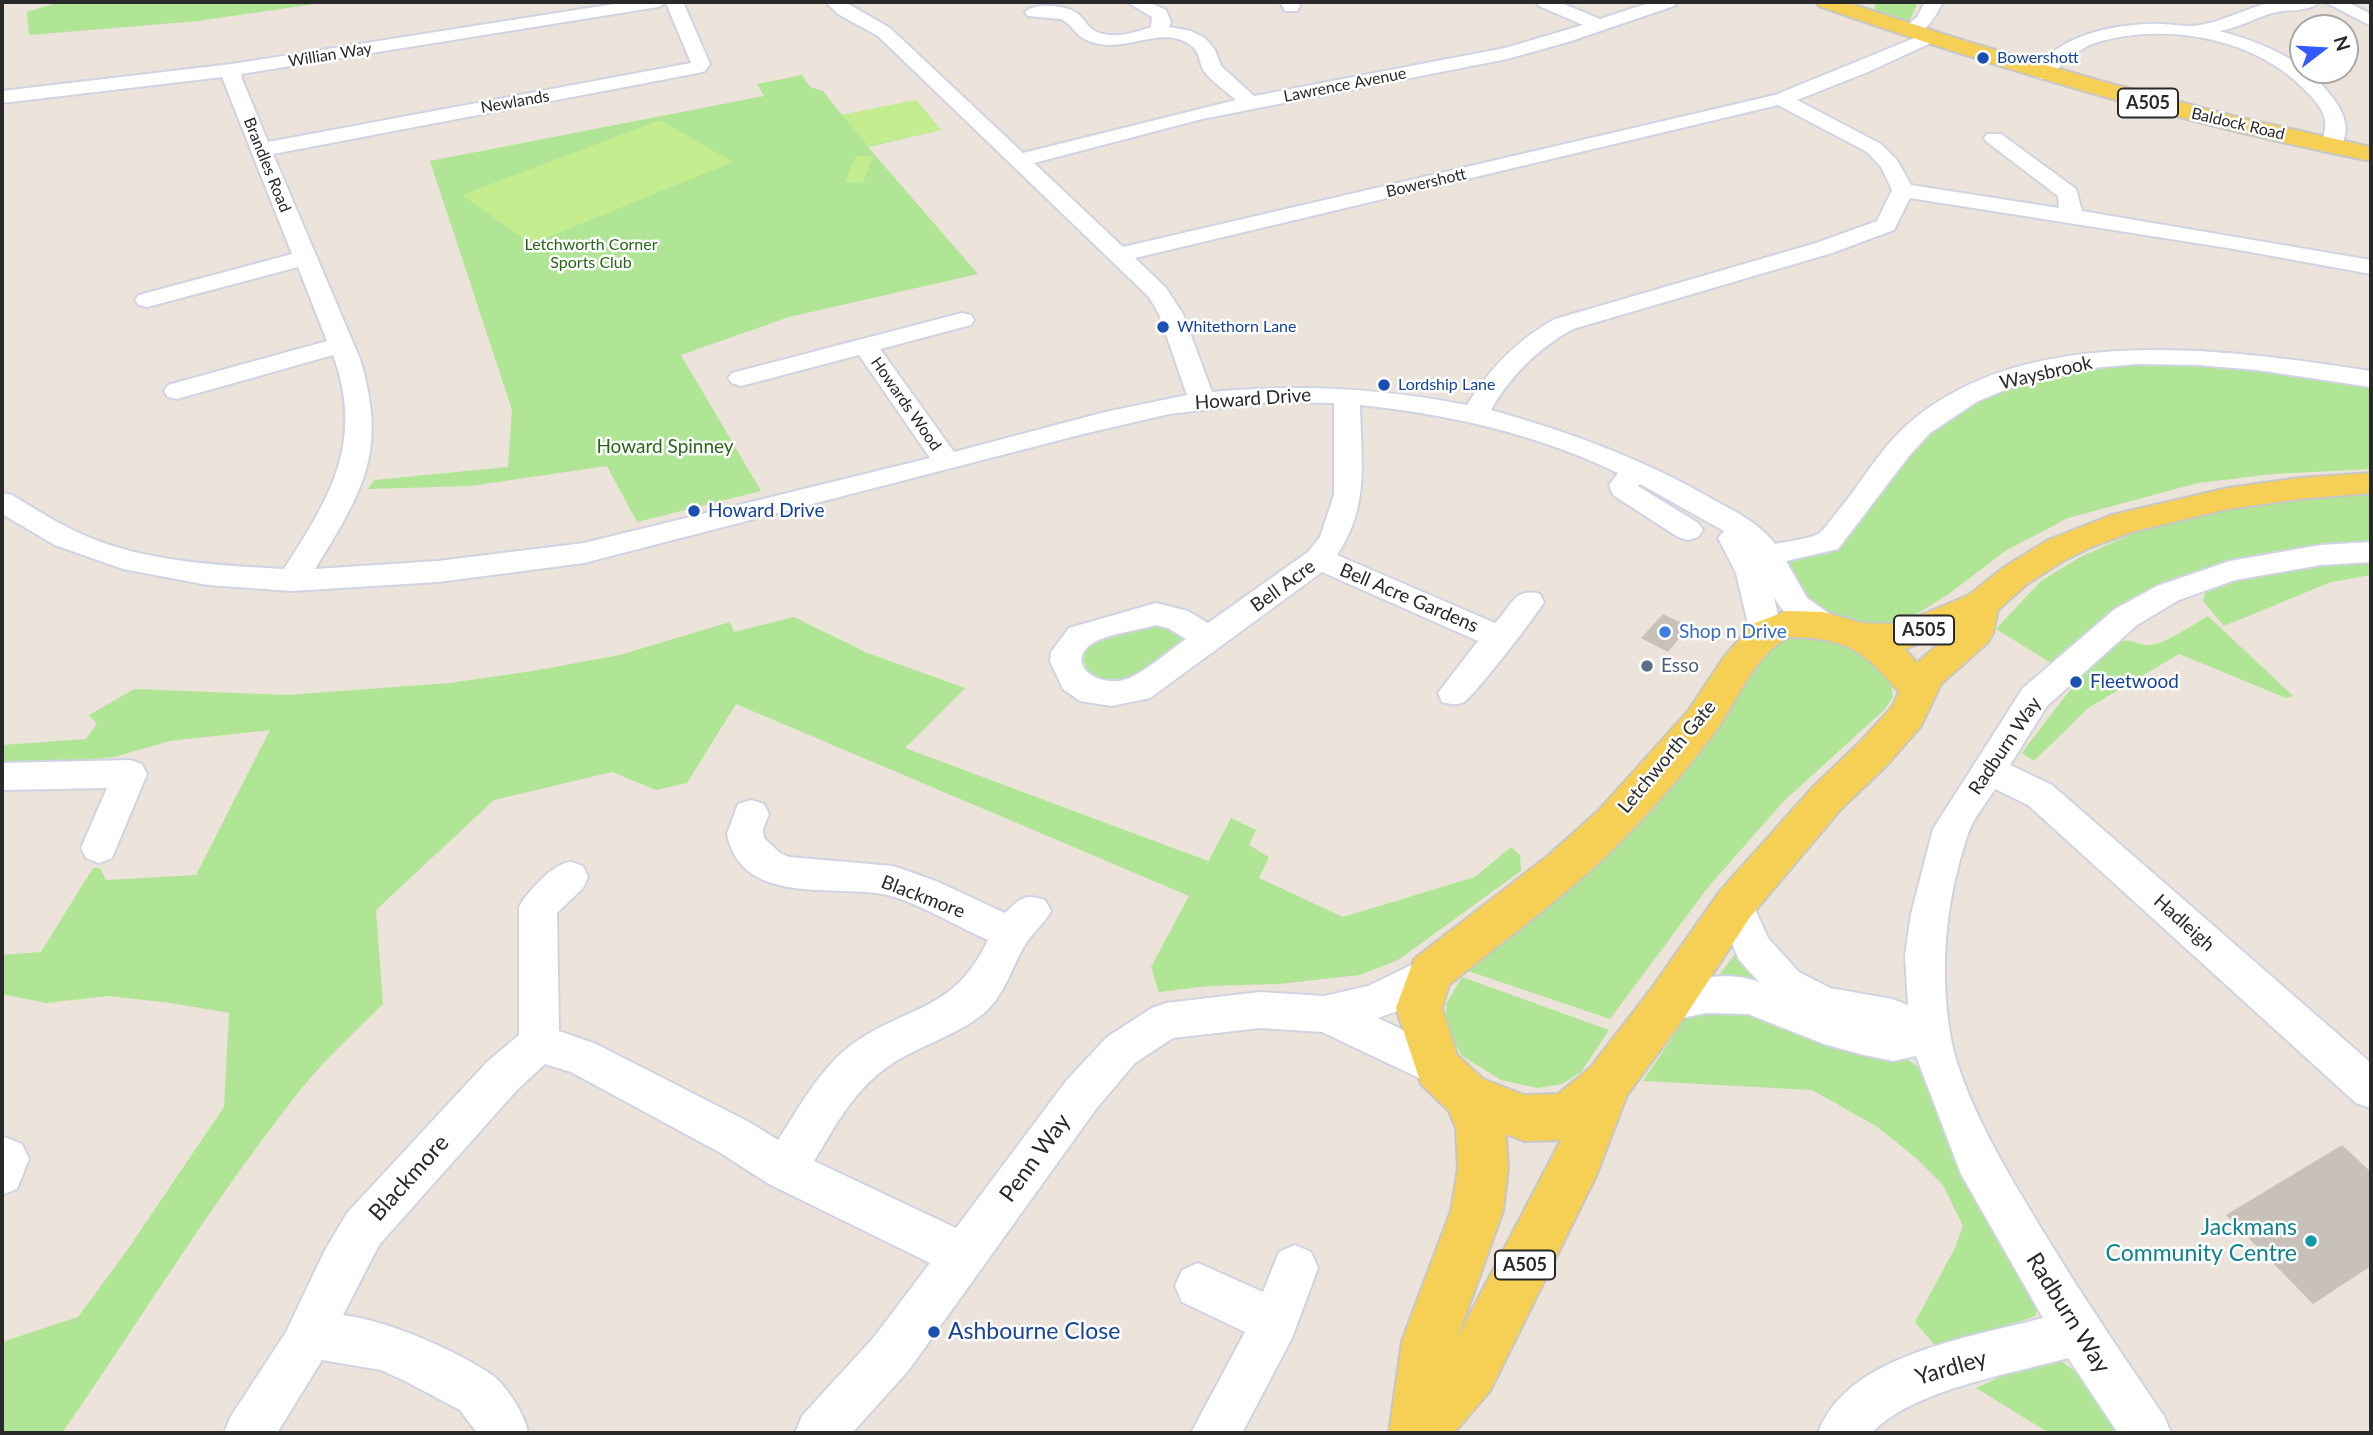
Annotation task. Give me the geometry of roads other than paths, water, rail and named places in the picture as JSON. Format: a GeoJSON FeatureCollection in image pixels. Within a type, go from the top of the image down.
{"type":"FeatureCollection","features":[{"type":"Feature","properties":{"kind":"main road","name":"Baldock Road"},"geometry":{"type":"LineString","coordinates":[[1826,2],[2041,73],[2119,95],[2371,154]]}},
{"type":"Feature","properties":{"kind":"main road","name":"A505"},"geometry":{"type":"LineString","coordinates":[[1862,636],[1902,638],[1982,604],[2014,576],[2050,553],[2087,536],[2165,509],[2271,491],[2371,483]]}},
{"type":"Feature","properties":{"kind":"main road","name":"A505"},"geometry":{"type":"LineString","coordinates":[[1918,690],[1926,676],[1975,634],[1982,604]]}},
{"type":"Feature","properties":{"kind":"main road"},"geometry":{"type":"LineString","coordinates":[[1430,973],[1419,1007],[1452,1081],[1524,1118],[1567,1118],[1608,1082],[1668,1003],[1735,904],[1827,798],[1873,754],[1907,716],[1918,690],[1893,660],[1862,636],[1822,625],[1786,624],[1766,633]]}},
{"type":"Feature","properties":{"kind":"main road","name":"Letchworth Gate"},"geometry":{"type":"LineString","coordinates":[[1430,973],[1564,867],[1614,822],[1702,721],[1737,667],[1766,633]]}},
{"type":"Feature","properties":{"kind":"main road","name":"A505"},"geometry":{"type":"LineString","coordinates":[[1417,1433],[1429,1340],[1477,1211],[1483,1168],[1481,1128],[1452,1081]]}},
{"type":"Feature","properties":{"kind":"main road","name":"A505"},"geometry":{"type":"LineString","coordinates":[[1417,1433],[1470,1371],[1578,1159],[1608,1082]]}},
{"type":"Feature","properties":{"kind":"street","name":"Willian Way"},"geometry":{"type":"LineString","coordinates":[[2,97],[232,71],[657,2]]}},
{"type":"Feature","properties":{"kind":"street","name":"Newlands"},"geometry":{"type":"LineString","coordinates":[[261,150],[698,67],[701,64],[674,2]]}},
{"type":"Feature","properties":{"kind":"street"},"geometry":{"type":"LineString","coordinates":[[835,2],[844,10],[884,32],[1151,285],[1171,314],[1202,401]]}},
{"type":"Feature","properties":{"kind":"street"},"geometry":{"type":"LineString","coordinates":[[1545,2],[1600,26]]}},
{"type":"Feature","properties":{"kind":"street","name":"Lawrence Avenue"},"geometry":{"type":"LineString","coordinates":[[1019,160],[1174,119],[1479,60],[1540,45],[1668,2]]}},
{"type":"Feature","properties":{"kind":"street"},"geometry":{"type":"LineString","coordinates":[[1919,34],[1934,2]]}},
{"type":"Feature","properties":{"kind":"street"},"geometry":{"type":"LineString","coordinates":[[2041,73],[2067,51],[2090,39],[2130,32],[2229,24],[2271,7],[2310,2]]}},
{"type":"Feature","properties":{"kind":"street"},"geometry":{"type":"LineString","coordinates":[[2334,2],[2371,21]]}},
{"type":"Feature","properties":{"kind":"street"},"geometry":{"type":"LineString","coordinates":[[1132,3],[1160,14],[1162,19],[1157,30]]}},
{"type":"Feature","properties":{"kind":"street"},"geometry":{"type":"LineString","coordinates":[[1034,12],[1065,14],[1074,18],[1082,32],[1104,38],[1130,39],[1157,30],[1185,35],[1199,41],[1206,50],[1212,68],[1250,103]]}},
{"type":"Feature","properties":{"kind":"street"},"geometry":{"type":"LineString","coordinates":[[2229,24],[2239,37],[2288,64],[2317,91],[2335,120],[2332,146]]}},
{"type":"Feature","properties":{"kind":"street"},"geometry":{"type":"LineString","coordinates":[[2175,30],[2222,37],[2252,46]]}},
{"type":"Feature","properties":{"kind":"street","name":"Bowershott"},"geometry":{"type":"LineString","coordinates":[[1119,255],[1781,99],[1861,68],[1919,34]]}},
{"type":"Feature","properties":{"kind":"street","name":"Brandles Road"},"geometry":{"type":"LineString","coordinates":[[232,71],[232,79],[341,345],[360,398],[361,437],[343,495],[292,581]]}},
{"type":"Feature","properties":{"kind":"street"},"geometry":{"type":"LineString","coordinates":[[1781,99],[1874,148],[1890,164],[1903,190]]}},
{"type":"Feature","properties":{"kind":"street"},"geometry":{"type":"LineString","coordinates":[[1994,138],[2068,194],[2072,217]]}},
{"type":"Feature","properties":{"kind":"street"},"geometry":{"type":"LineString","coordinates":[[1903,190],[2371,267]]}},
{"type":"Feature","properties":{"kind":"street"},"geometry":{"type":"LineString","coordinates":[[1475,414],[1506,365],[1538,337],[1593,313],[1824,248],[1886,225],[1903,190]]}},
{"type":"Feature","properties":{"kind":"street"},"geometry":{"type":"LineString","coordinates":[[147,301],[305,258]]}},
{"type":"Feature","properties":{"kind":"street","name":"Howards Wood"},"geometry":{"type":"LineString","coordinates":[[741,378],[962,320]]}},
{"type":"Feature","properties":{"kind":"street"},"geometry":{"type":"LineString","coordinates":[[177,391],[210,389],[341,345]]}},
{"type":"Feature","properties":{"kind":"street","name":"Howards Wood"},"geometry":{"type":"LineString","coordinates":[[865,345],[947,462]]}},
{"type":"Feature","properties":{"kind":"street","name":"Waysbrook"},"geometry":{"type":"LineString","coordinates":[[1757,555],[1828,542],[1902,446],[1920,428],[1962,398],[2006,379],[2086,362],[2154,357],[2267,363],[2371,379]]}},
{"type":"Feature","properties":{"kind":"street","name":"Howard Drive"},"geometry":{"type":"LineString","coordinates":[[2,502],[26,519],[92,551],[178,570],[292,581],[490,566],[583,553],[1151,410],[1256,395],[1347,395],[1437,406],[1475,414],[1550,435],[1636,471],[1719,515],[1757,555],[1797,608],[1822,625]]}},
{"type":"Feature","properties":{"kind":"street","name":"Bell Acre"},"geometry":{"type":"LineString","coordinates":[[1209,638],[1319,559],[1336,537],[1348,495],[1347,395]]}},
{"type":"Feature","properties":{"kind":"street"},"geometry":{"type":"LineString","coordinates":[[1636,471],[1623,485],[1623,489],[1688,530]]}},
{"type":"Feature","properties":{"kind":"street","name":"Radburn Way"},"geometry":{"type":"LineString","coordinates":[[2147,1433],[2078,1332],[1976,1159],[1947,1088],[1930,1035],[1924,956],[1930,914],[1951,829],[2035,696],[2126,617],[2168,593],[2230,571],[2321,555],[2371,552]]}},
{"type":"Feature","properties":{"kind":"street","name":"Howard Drive"},"geometry":{"type":"LineString","coordinates":[[1757,555],[1766,633]]}},
{"type":"Feature","properties":{"kind":"street","name":"Bell Acre Gardens"},"geometry":{"type":"LineString","coordinates":[[1319,559],[1499,637]]}},
{"type":"Feature","properties":{"kind":"street","name":"Bell Acre Gardens"},"geometry":{"type":"LineString","coordinates":[[1454,693],[1529,602]]}},
{"type":"Feature","properties":{"kind":"street","name":"Hadleigh"},"geometry":{"type":"LineString","coordinates":[[1988,770],[2040,795],[2371,1089]]}},
{"type":"Feature","properties":{"kind":"street"},"geometry":{"type":"LineString","coordinates":[[2,777],[131,774],[99,848]]}},
{"type":"Feature","properties":{"kind":"street","name":"Blackmore"},"geometry":{"type":"LineString","coordinates":[[751,814],[745,825],[744,835],[748,845],[761,861],[776,869],[795,874],[866,876],[891,881],[1022,922],[999,962],[970,1001],[931,1025],[872,1053],[853,1071],[784,1169]]}},
{"type":"Feature","properties":{"kind":"street"},"geometry":{"type":"LineString","coordinates":[[570,877],[538,907],[539,1043],[582,1057],[734,1138],[784,1169],[963,1255]]}},
{"type":"Feature","properties":{"kind":"street"},"geometry":{"type":"LineString","coordinates":[[1735,904],[1753,948],[1785,984],[1824,1005],[1892,1017],[1930,1035]]}},
{"type":"Feature","properties":{"kind":"street","name":"Penn Way"},"geometry":{"type":"LineString","coordinates":[[820,1433],[891,1354],[1081,1095],[1121,1050],[1166,1021],[1259,1010],[1324,1013],[1371,1003],[1404,989],[1430,973]]}},
{"type":"Feature","properties":{"kind":"street"},"geometry":{"type":"LineString","coordinates":[[1668,1003],[1706,995],[1749,996],[1825,1027],[1860,1035],[1893,1042],[1930,1035]]}},
{"type":"Feature","properties":{"kind":"street","name":"Penn Way"},"geometry":{"type":"LineString","coordinates":[[1324,1013],[1385,1040],[1452,1081]]}},
{"type":"Feature","properties":{"kind":"street","name":"Blackmore"},"geometry":{"type":"LineString","coordinates":[[248,1433],[310,1335],[334,1276],[363,1229],[502,1076],[539,1043]]}},
{"type":"Feature","properties":{"kind":"street"},"geometry":{"type":"LineString","coordinates":[[2,1157],[7,1159],[2,1174]]}},
{"type":"Feature","properties":{"kind":"street"},"geometry":{"type":"LineString","coordinates":[[1215,1433],[1276,1322],[1295,1268]]}},
{"type":"Feature","properties":{"kind":"street"},"geometry":{"type":"LineString","coordinates":[[1198,1286],[1276,1322]]}},
{"type":"Feature","properties":{"kind":"street","name":"Yardley"},"geometry":{"type":"LineString","coordinates":[[1842,1433],[1856,1414],[1874,1398],[1911,1378],[2078,1332]]}},
{"type":"Feature","properties":{"kind":"street"},"geometry":{"type":"LineString","coordinates":[[310,1335],[359,1340],[386,1347],[422,1364],[477,1393],[505,1433]]}},
{"type":"Feature","properties":{"kind":"place","name":"Bowershott"},"geometry":{"type":"Point","coordinates":[1983,58]}},
{"type":"Feature","properties":{"kind":"place","name":"Whitethorn Lane"},"geometry":{"type":"Point","coordinates":[1163,327]}},
{"type":"Feature","properties":{"kind":"place","name":"Lordship Lane"},"geometry":{"type":"Point","coordinates":[1384,385]}},
{"type":"Feature","properties":{"kind":"place","name":"Howard Drive"},"geometry":{"type":"Point","coordinates":[694,511]}},
{"type":"Feature","properties":{"kind":"place","name":"Shop n Drive"},"geometry":{"type":"Point","coordinates":[1665,632]}},
{"type":"Feature","properties":{"kind":"place","name":"Esso"},"geometry":{"type":"Point","coordinates":[1647,666]}},
{"type":"Feature","properties":{"kind":"place","name":"Fleetwood"},"geometry":{"type":"Point","coordinates":[2076,682]}},
{"type":"Feature","properties":{"kind":"place","name":"Jackmans Community Centre"},"geometry":{"type":"Point","coordinates":[2311,1241]}},
{"type":"Feature","properties":{"kind":"place","name":"Ashbourne Close"},"geometry":{"type":"Point","coordinates":[934,1332]}},
{"type":"Feature","properties":{"kind":"park label","name":"Letchworth Corner Sports Club"},"geometry":{"type":"Point","coordinates":[591,254]}},
{"type":"Feature","properties":{"kind":"park label","name":"Howard Spinney"},"geometry":{"type":"Point","coordinates":[665,447]}}]}
